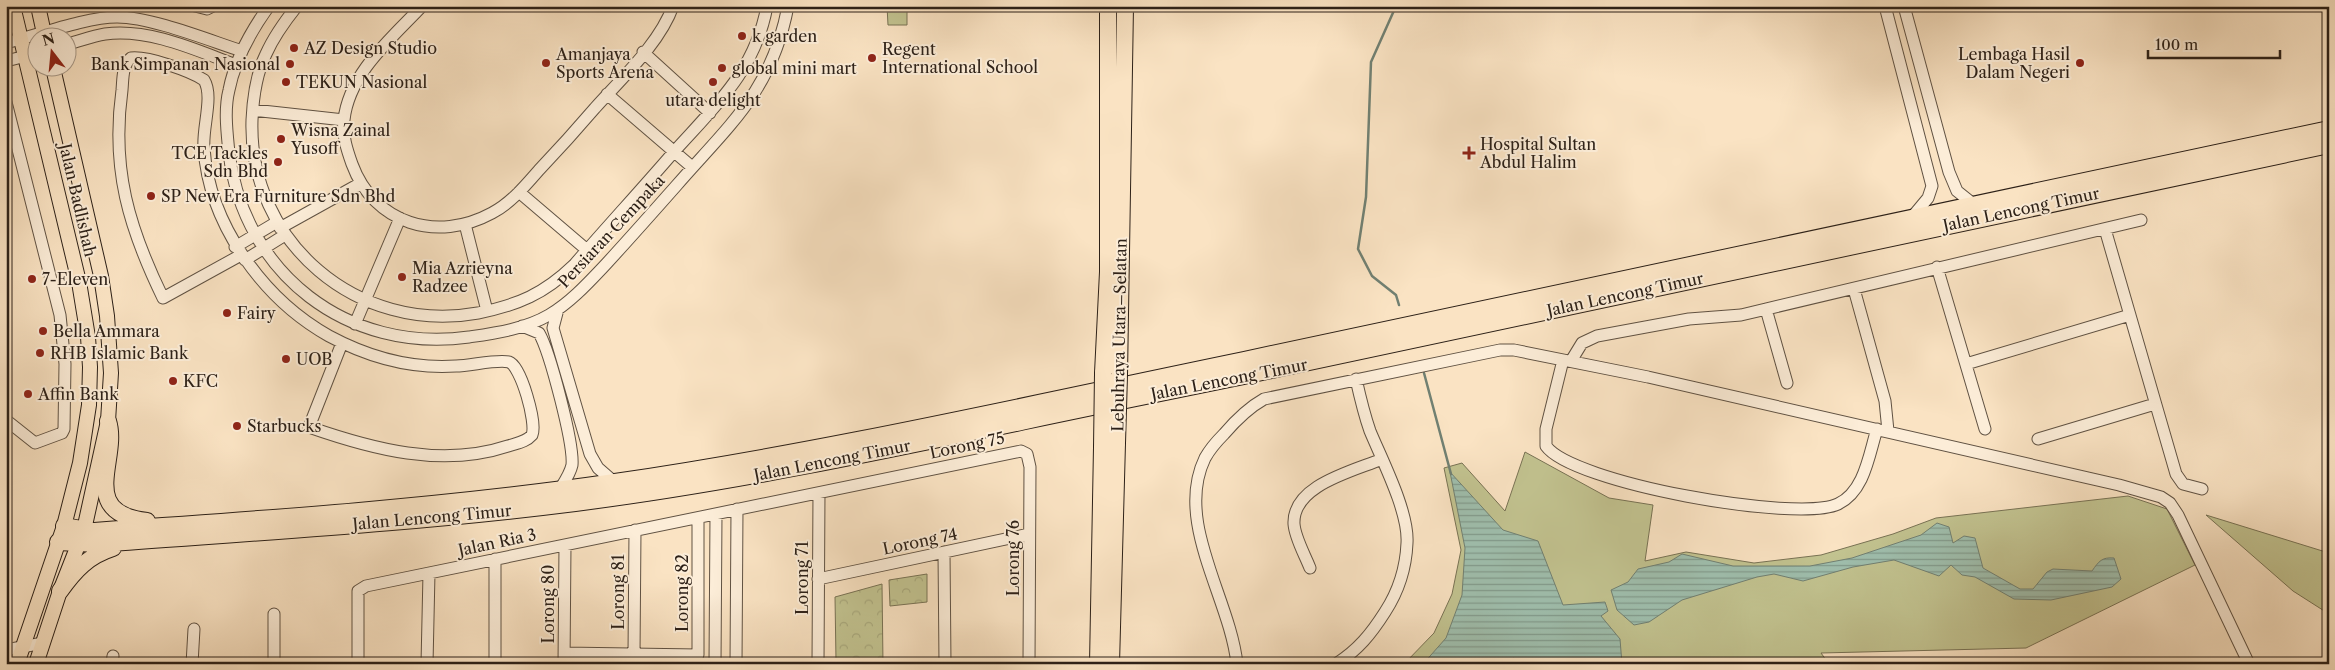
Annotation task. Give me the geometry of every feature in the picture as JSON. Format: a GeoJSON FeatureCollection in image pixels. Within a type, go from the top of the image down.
{"type":"FeatureCollection","features":[{"type":"Feature","properties":{"kind":"highway","name":"Lebuhraya Utara–Selatan"},"geometry":{"type":"LineString","coordinates":[[1108,6],[1108,272],[1111,374]]}},
{"type":"Feature","properties":{"kind":"highway","name":"Lebuhraya Utara–Selatan"},"geometry":{"type":"LineString","coordinates":[[1110,664],[1111,374],[1126,6]]}},
{"type":"Feature","properties":{"kind":"highway","name":"Jalan Lencong Timur"},"geometry":{"type":"LineString","coordinates":[[187,530],[352,510],[560,489],[767,458],[1757,252],[1972,203],[2329,129]]}},
{"type":"Feature","properties":{"kind":"highway","name":"Jalan Lencong Timur"},"geometry":{"type":"LineString","coordinates":[[58,542],[80,537],[187,530],[340,526],[576,503],[814,464],[1292,367],[1636,291],[1801,258],[1977,218],[2329,144]]}},
{"type":"Feature","properties":{"kind":"highway"},"geometry":{"type":"LineString","coordinates":[[108,421],[111,430],[105,485],[112,504],[124,516],[187,530]]}},
{"type":"Feature","properties":{"kind":"highway","name":"Lebuhraya Utara–Selatan"},"geometry":{"type":"LineString","coordinates":[[1098,664],[1110,445]]}},
{"type":"Feature","properties":{"kind":"highway","name":"Jalan Lencong Timur"},"geometry":{"type":"LineString","coordinates":[[64,526],[80,537]]}},
{"type":"Feature","properties":{"kind":"highway"},"geometry":{"type":"LineString","coordinates":[[60,591],[82,563],[100,552],[113,548],[173,541],[187,530]]}},
{"type":"Feature","properties":{"kind":"main road","name":"Jalan Badlishah"},"geometry":{"type":"LineString","coordinates":[[13,6],[21,39],[28,50]]}},
{"type":"Feature","properties":{"kind":"main road"},"geometry":{"type":"LineString","coordinates":[[38,6],[43,28]]}},
{"type":"Feature","properties":{"kind":"main road","name":"Jalan Badlishah"},"geometry":{"type":"LineString","coordinates":[[17,664],[64,526],[80,463],[86,425],[90,367],[88,337],[79,282],[36,78]]}},
{"type":"Feature","properties":{"kind":"main road","name":"Jalan Badlishah"},"geometry":{"type":"LineString","coordinates":[[36,664],[80,537],[108,421],[111,373],[102,284],[55,78]]}},
{"type":"Feature","properties":{"kind":"street"},"geometry":{"type":"LineString","coordinates":[[195,6],[207,9],[213,6]]}},
{"type":"Feature","properties":{"kind":"street","name":"Persiaran Cempaka"},"geometry":{"type":"LineString","coordinates":[[269,6],[242,51],[236,65],[227,100],[228,143],[234,183],[242,208],[255,235],[284,274],[306,295],[353,323],[397,336],[434,340],[480,336],[522,326],[558,309],[586,285],[735,120],[760,84],[775,56],[788,6]]}},
{"type":"Feature","properties":{"kind":"street"},"geometry":{"type":"LineString","coordinates":[[297,6],[278,30],[265,54],[259,74],[252,110],[254,162],[261,188],[281,228],[309,262],[338,285],[366,301],[383,307],[428,316],[455,316],[514,304],[540,293],[558,280],[710,113],[749,62],[761,33],[767,6]]}},
{"type":"Feature","properties":{"kind":"street"},"geometry":{"type":"LineString","coordinates":[[422,6],[371,60],[356,85],[344,120],[344,137],[348,154],[361,183],[374,201],[400,218],[421,226],[438,228],[466,224],[492,213],[519,192],[643,52],[660,30],[673,6]]}},
{"type":"Feature","properties":{"kind":"street"},"geometry":{"type":"LineString","coordinates":[[1885,6],[1932,186],[1928,198],[1913,216]]}},
{"type":"Feature","properties":{"kind":"street"},"geometry":{"type":"LineString","coordinates":[[1904,6],[1949,172],[1957,191],[1972,203]]}},
{"type":"Feature","properties":{"kind":"street"},"geometry":{"type":"LineString","coordinates":[[71,28],[100,19],[126,17],[156,24],[242,51]]}},
{"type":"Feature","properties":{"kind":"street"},"geometry":{"type":"LineString","coordinates":[[78,41],[104,34],[134,35],[177,44],[236,65]]}},
{"type":"Feature","properties":{"kind":"street"},"geometry":{"type":"LineString","coordinates":[[6,43],[28,38]]}},
{"type":"Feature","properties":{"kind":"street"},"geometry":{"type":"LineString","coordinates":[[643,52],[710,113]]}},
{"type":"Feature","properties":{"kind":"street"},"geometry":{"type":"LineString","coordinates":[[6,61],[28,56]]}},
{"type":"Feature","properties":{"kind":"street"},"geometry":{"type":"LineString","coordinates":[[281,228],[264,248],[241,254],[163,298],[134,232],[121,180],[118,149],[120,105],[125,68],[131,58],[171,66],[200,78],[207,85],[204,132],[205,158],[216,204],[225,227],[241,254],[298,315],[343,343],[376,356],[416,365],[442,367],[502,362],[513,364],[518,371],[534,421],[532,435],[527,440],[486,451],[428,455],[381,450],[309,427],[343,343],[366,301],[400,218]]}},
{"type":"Feature","properties":{"kind":"street"},"geometry":{"type":"LineString","coordinates":[[607,94],[692,167]]}},
{"type":"Feature","properties":{"kind":"street"},"geometry":{"type":"LineString","coordinates":[[6,102],[60,315],[65,364],[64,429],[62,433],[35,443],[6,420]]}},
{"type":"Feature","properties":{"kind":"street"},"geometry":{"type":"LineString","coordinates":[[252,110],[344,120]]}},
{"type":"Feature","properties":{"kind":"street"},"geometry":{"type":"LineString","coordinates":[[241,254],[255,235],[281,228],[361,183]]}},
{"type":"Feature","properties":{"kind":"street"},"geometry":{"type":"LineString","coordinates":[[519,192],[587,250]]}},
{"type":"Feature","properties":{"kind":"street"},"geometry":{"type":"LineString","coordinates":[[1854,289],[1885,401],[1882,430],[1857,486],[1844,500],[1828,507],[1802,509],[1731,504],[1616,480],[1557,457],[1546,446],[1546,429],[1567,361],[1582,343],[1597,336],[1689,318],[1731,317],[1854,289],[1937,267],[2025,249],[2141,220]]}},
{"type":"Feature","properties":{"kind":"street"},"geometry":{"type":"LineString","coordinates":[[466,224],[487,311]]}},
{"type":"Feature","properties":{"kind":"street"},"geometry":{"type":"LineString","coordinates":[[2105,229],[2155,404],[2179,480],[2202,489]]}},
{"type":"Feature","properties":{"kind":"street"},"geometry":{"type":"LineString","coordinates":[[1937,267],[1985,429]]}},
{"type":"Feature","properties":{"kind":"street"},"geometry":{"type":"LineString","coordinates":[[558,309],[553,328],[590,454],[598,468],[614,482]]}},
{"type":"Feature","properties":{"kind":"street"},"geometry":{"type":"LineString","coordinates":[[1766,309],[1787,383]]}},
{"type":"Feature","properties":{"kind":"street"},"geometry":{"type":"LineString","coordinates":[[1966,364],[2130,315]]}},
{"type":"Feature","properties":{"kind":"street"},"geometry":{"type":"LineString","coordinates":[[522,326],[539,333],[556,385],[572,459],[569,474],[560,489]]}},
{"type":"Feature","properties":{"kind":"street"},"geometry":{"type":"LineString","coordinates":[[1238,664],[1230,628],[1197,523],[1197,484],[1205,458],[1228,429],[1251,406],[1264,399],[1507,349],[1882,430],[2119,485],[2166,500],[2174,508],[2191,540],[2249,664]]}},
{"type":"Feature","properties":{"kind":"street"},"geometry":{"type":"LineString","coordinates":[[1336,664],[1370,636],[1394,595],[1403,570],[1407,542],[1406,531],[1382,459],[1370,431],[1356,379]]}},
{"type":"Feature","properties":{"kind":"street"},"geometry":{"type":"LineString","coordinates":[[2038,439],[2155,404]]}},
{"type":"Feature","properties":{"kind":"street","name":"Lorong 75"},"geometry":{"type":"LineString","coordinates":[[716,514],[1014,451],[1027,454]]}},
{"type":"Feature","properties":{"kind":"street","name":"Lorong 76"},"geometry":{"type":"LineString","coordinates":[[1027,454],[1030,467],[1029,664]]}},
{"type":"Feature","properties":{"kind":"street"},"geometry":{"type":"LineString","coordinates":[[1310,568],[1294,524],[1303,497],[1317,486],[1382,459]]}},
{"type":"Feature","properties":{"kind":"street","name":"Lorong 71"},"geometry":{"type":"LineString","coordinates":[[818,492],[818,664]]}},
{"type":"Feature","properties":{"kind":"street"},"geometry":{"type":"LineString","coordinates":[[736,664],[737,509]]}},
{"type":"Feature","properties":{"kind":"street"},"geometry":{"type":"LineString","coordinates":[[715,664],[716,514]]}},
{"type":"Feature","properties":{"kind":"street","name":"Jalan Ria 3"},"geometry":{"type":"LineString","coordinates":[[358,664],[358,591],[366,586],[716,514]]}},
{"type":"Feature","properties":{"kind":"street","name":"Lorong 82"},"geometry":{"type":"LineString","coordinates":[[564,658],[634,654],[698,655],[698,518]]}},
{"type":"Feature","properties":{"kind":"street","name":"Lorong 81"},"geometry":{"type":"LineString","coordinates":[[634,654],[635,530]]}},
{"type":"Feature","properties":{"kind":"street","name":"Lorong 74"},"geometry":{"type":"LineString","coordinates":[[818,579],[1029,534]]}},
{"type":"Feature","properties":{"kind":"street","name":"Lorong 80"},"geometry":{"type":"LineString","coordinates":[[564,545],[564,658]]}},
{"type":"Feature","properties":{"kind":"street"},"geometry":{"type":"LineString","coordinates":[[944,552],[944,664]]}},
{"type":"Feature","properties":{"kind":"street"},"geometry":{"type":"LineString","coordinates":[[495,559],[495,664]]}},
{"type":"Feature","properties":{"kind":"street"},"geometry":{"type":"LineString","coordinates":[[427,664],[429,573]]}},
{"type":"Feature","properties":{"kind":"street"},"geometry":{"type":"LineString","coordinates":[[274,614],[274,664]]}},
{"type":"Feature","properties":{"kind":"street"},"geometry":{"type":"LineString","coordinates":[[192,664],[194,629]]}},
{"type":"Feature","properties":{"kind":"street"},"geometry":{"type":"LineString","coordinates":[[6,650],[43,643]]}},
{"type":"Feature","properties":{"kind":"green space"},"geometry":{"type":"Polygon","coordinates":[[[887,6],[907,6],[907,25],[888,25],[887,6]]]}},
{"type":"Feature","properties":{"kind":"green space"},"geometry":{"type":"Polygon","coordinates":[[[1525,452],[1609,498],[1653,505],[1645,561],[1686,552],[1754,563],[1821,555],[1893,534],[1936,518],[2128,496],[2167,509],[2195,565],[2026,648],[1821,653],[1829,664],[1404,664],[1434,633],[1452,594],[1461,550],[1444,468],[1462,463],[1505,511],[1525,452]]]}},
{"type":"Feature","properties":{"kind":"green space"},"geometry":{"type":"Polygon","coordinates":[[[2206,515],[2329,553],[2329,614],[2293,591],[2206,515]]]}},
{"type":"Feature","properties":{"kind":"green space"},"geometry":{"type":"Polygon","coordinates":[[[927,574],[927,602],[890,606],[889,580],[927,574]]]}},
{"type":"Feature","properties":{"kind":"green space"},"geometry":{"type":"Polygon","coordinates":[[[882,584],[883,664],[836,661],[835,597],[882,584]]]}},
{"type":"Feature","properties":{"kind":"shaded area"},"geometry":{"type":"Polygon","coordinates":[[[1450,472],[1503,530],[1538,541],[1563,605],[1605,602],[1608,611],[1601,616],[1620,639],[1622,664],[1515,664],[1514,658],[1500,664],[1423,664],[1446,638],[1462,595],[1465,548],[1450,472]]]}},
{"type":"Feature","properties":{"kind":"shaded area"},"geometry":{"type":"Polygon","coordinates":[[[1937,523],[1949,527],[1953,543],[1964,536],[1975,538],[1983,568],[2020,589],[2033,589],[2047,572],[2053,569],[2092,571],[2101,560],[2106,558],[2114,558],[2121,579],[2112,587],[2051,600],[2014,599],[1975,577],[1962,575],[1951,565],[1939,576],[1894,560],[1853,567],[1803,581],[1774,574],[1757,577],[1682,600],[1649,622],[1634,625],[1617,610],[1611,590],[1628,582],[1638,569],[1669,562],[1682,554],[1733,566],[1810,566],[1852,558],[1921,535],[1937,523]]]}},
{"type":"Feature","properties":{"kind":"waterway"},"geometry":{"type":"LineString","coordinates":[[1396,6],[1371,62],[1366,197],[1358,249],[1372,276],[1396,295],[1399,305]]}},
{"type":"Feature","properties":{"kind":"waterway"},"geometry":{"type":"LineString","coordinates":[[1424,373],[1451,474]]}},
{"type":"Feature","properties":{"kind":"place","name":"k garden"},"geometry":{"type":"Point","coordinates":[742,36]}},
{"type":"Feature","properties":{"kind":"place","name":"AZ Design Studio"},"geometry":{"type":"Point","coordinates":[294,48]}},
{"type":"Feature","properties":{"kind":"place","name":"Regent International School"},"geometry":{"type":"Point","coordinates":[872,58]}},
{"type":"Feature","properties":{"kind":"place","name":"Amanjaya Sports Arena"},"geometry":{"type":"Point","coordinates":[546,63]}},
{"type":"Feature","properties":{"kind":"place","name":"Lembaga Hasil Dalam Negeri"},"geometry":{"type":"Point","coordinates":[2080,63]}},
{"type":"Feature","properties":{"kind":"place","name":"Bank Simpanan Nasional"},"geometry":{"type":"Point","coordinates":[290,64]}},
{"type":"Feature","properties":{"kind":"place","name":"global mini mart"},"geometry":{"type":"Point","coordinates":[722,68]}},
{"type":"Feature","properties":{"kind":"place","name":"TEKUN Nasional"},"geometry":{"type":"Point","coordinates":[286,82]}},
{"type":"Feature","properties":{"kind":"place","name":"utara delight"},"geometry":{"type":"Point","coordinates":[713,82]}},
{"type":"Feature","properties":{"kind":"place","name":"Wisna Zainal Yusoff"},"geometry":{"type":"Point","coordinates":[281,139]}},
{"type":"Feature","properties":{"kind":"place","name":"Hospital Sultan Abdul Halim"},"geometry":{"type":"Point","coordinates":[1469,153]}},
{"type":"Feature","properties":{"kind":"place","name":"TCE Tackles Sdn Bhd"},"geometry":{"type":"Point","coordinates":[278,162]}},
{"type":"Feature","properties":{"kind":"place","name":"SP New Era Furniture Sdn Bhd"},"geometry":{"type":"Point","coordinates":[151,196]}},
{"type":"Feature","properties":{"kind":"place","name":"Mia Azrieyna Radzee"},"geometry":{"type":"Point","coordinates":[402,277]}},
{"type":"Feature","properties":{"kind":"place","name":"7-Eleven"},"geometry":{"type":"Point","coordinates":[32,279]}},
{"type":"Feature","properties":{"kind":"place","name":"Fairy"},"geometry":{"type":"Point","coordinates":[227,313]}},
{"type":"Feature","properties":{"kind":"place","name":"Bella Ammara"},"geometry":{"type":"Point","coordinates":[43,331]}},
{"type":"Feature","properties":{"kind":"place","name":"RHB Islamic Bank"},"geometry":{"type":"Point","coordinates":[40,353]}},
{"type":"Feature","properties":{"kind":"place","name":"UOB"},"geometry":{"type":"Point","coordinates":[286,359]}},
{"type":"Feature","properties":{"kind":"place","name":"KFC"},"geometry":{"type":"Point","coordinates":[173,381]}},
{"type":"Feature","properties":{"kind":"place","name":"Affin Bank"},"geometry":{"type":"Point","coordinates":[28,394]}},
{"type":"Feature","properties":{"kind":"place","name":"Starbucks"},"geometry":{"type":"Point","coordinates":[237,426]}}]}
